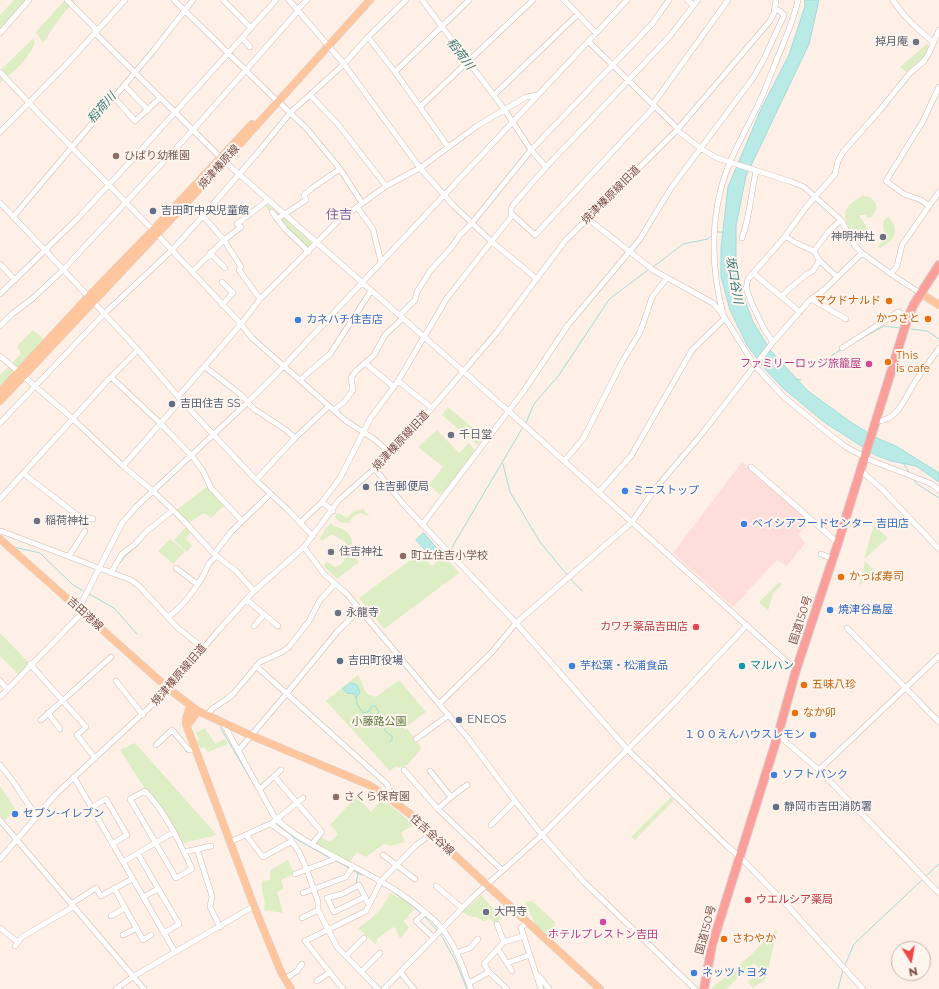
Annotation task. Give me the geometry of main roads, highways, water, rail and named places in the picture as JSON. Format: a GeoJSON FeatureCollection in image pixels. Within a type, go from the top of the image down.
{"type":"FeatureCollection","features":[{"type":"Feature","properties":{"kind":"highway","name":"国道150号"},"geometry":{"type":"LineString","coordinates":[[704,989],[712,945],[778,735],[796,670],[861,471],[908,317],[920,293],[939,265]]}},
{"type":"Feature","properties":{"kind":"main road","name":"焼津榛原線"},"geometry":{"type":"LineString","coordinates":[[0,401],[21,374],[90,299],[155,232],[277,100],[364,0]]}},
{"type":"Feature","properties":{"kind":"main road","name":"焼津榛原線"},"geometry":{"type":"LineString","coordinates":[[327,44],[370,0]]}},
{"type":"Feature","properties":{"kind":"main road"},"geometry":{"type":"LineString","coordinates":[[920,293],[939,305]]}},
{"type":"Feature","properties":{"kind":"main road","name":"焼津榛原線"},"geometry":{"type":"LineString","coordinates":[[0,392],[21,374]]}},
{"type":"Feature","properties":{"kind":"main road","name":"吉田港線"},"geometry":{"type":"LineString","coordinates":[[2,541],[169,689]]}},
{"type":"Feature","properties":{"kind":"main road","name":"住吉金谷線"},"geometry":{"type":"LineString","coordinates":[[169,689],[190,706],[222,723],[369,785],[386,796],[410,814],[600,989]]}},
{"type":"Feature","properties":{"kind":"main road"},"geometry":{"type":"LineString","coordinates":[[190,706],[186,719],[187,726],[254,906],[285,979],[291,989]]}},
{"type":"Feature","properties":{"kind":"main road"},"geometry":{"type":"LineString","coordinates":[[187,726],[198,711]]}},
{"type":"Feature","properties":{"kind":"water","name":"坂口谷川"},"geometry":{"type":"Polygon","coordinates":[[[805,0],[819,0],[809,44],[746,176],[736,226],[736,267],[740,287],[753,322],[771,351],[808,391],[852,423],[879,439],[896,446],[939,473],[939,482],[916,466],[891,461],[875,455],[824,422],[783,388],[764,368],[747,345],[730,310],[721,277],[721,248],[728,187],[762,107],[789,55],[805,6],[805,0]]]}},
{"type":"Feature","properties":{"kind":"water"},"geometry":{"type":"Polygon","coordinates":[[[424,533],[441,553],[433,559],[416,540],[424,533]]]}},
{"type":"Feature","properties":{"kind":"water"},"geometry":{"type":"Polygon","coordinates":[[[351,683],[357,685],[360,692],[356,698],[355,694],[347,693],[343,689],[351,683]]]}},
{"type":"Feature","properties":{"kind":"waterway","name":"稻荷川"},"geometry":{"type":"LineString","coordinates":[[161,37],[166,30]]}},
{"type":"Feature","properties":{"kind":"waterway","name":"稻荷川"},"geometry":{"type":"LineString","coordinates":[[73,142],[78,136]]}},
{"type":"Feature","properties":{"kind":"waterway"},"geometry":{"type":"LineString","coordinates":[[717,232],[723,232]]}},
{"type":"Feature","properties":{"kind":"waterway"},"geometry":{"type":"LineString","coordinates":[[653,267],[683,244],[708,239],[711,236]]}},
{"type":"Feature","properties":{"kind":"waterway"},"geometry":{"type":"LineString","coordinates":[[526,423],[534,404],[559,375],[608,301],[648,270]]}},
{"type":"Feature","properties":{"kind":"waterway"},"geometry":{"type":"LineString","coordinates":[[857,341],[884,326],[900,328]]}},
{"type":"Feature","properties":{"kind":"waterway"},"geometry":{"type":"LineString","coordinates":[[911,329],[927,331],[939,339]]}},
{"type":"Feature","properties":{"kind":"waterway"},"geometry":{"type":"LineString","coordinates":[[828,358],[840,350]]}},
{"type":"Feature","properties":{"kind":"waterway"},"geometry":{"type":"LineString","coordinates":[[796,379],[801,380]]}},
{"type":"Feature","properties":{"kind":"waterway"},"geometry":{"type":"LineString","coordinates":[[451,549],[523,427]]}},
{"type":"Feature","properties":{"kind":"waterway"},"geometry":{"type":"LineString","coordinates":[[903,463],[909,472]]}},
{"type":"Feature","properties":{"kind":"waterway"},"geometry":{"type":"LineString","coordinates":[[503,464],[510,492],[540,542],[568,576]]}},
{"type":"Feature","properties":{"kind":"waterway"},"geometry":{"type":"LineString","coordinates":[[914,480],[917,484],[939,498]]}},
{"type":"Feature","properties":{"kind":"waterway"},"geometry":{"type":"LineString","coordinates":[[120,563],[125,556],[142,540]]}},
{"type":"Feature","properties":{"kind":"waterway"},"geometry":{"type":"LineString","coordinates":[[14,547],[40,553],[72,584],[83,591]]}},
{"type":"Feature","properties":{"kind":"waterway"},"geometry":{"type":"LineString","coordinates":[[570,578],[582,591]]}},
{"type":"Feature","properties":{"kind":"waterway"},"geometry":{"type":"LineString","coordinates":[[89,594],[114,608],[137,634]]}},
{"type":"Feature","properties":{"kind":"waterway"},"geometry":{"type":"LineString","coordinates":[[356,698],[357,704],[363,713],[370,711],[369,709],[371,706],[375,706],[379,712],[379,718],[385,725],[385,731],[392,736],[392,740],[390,742]]}},
{"type":"Feature","properties":{"kind":"waterway"},"geometry":{"type":"LineString","coordinates":[[220,727],[257,790]]}},
{"type":"Feature","properties":{"kind":"waterway"},"geometry":{"type":"LineString","coordinates":[[276,822],[296,839],[330,858]]}},
{"type":"Feature","properties":{"kind":"waterway"},"geometry":{"type":"LineString","coordinates":[[336,861],[349,868]]}},
{"type":"Feature","properties":{"kind":"waterway"},"geometry":{"type":"LineString","coordinates":[[926,876],[939,864]]}},
{"type":"Feature","properties":{"kind":"waterway"},"geometry":{"type":"LineString","coordinates":[[354,871],[362,875]]}},
{"type":"Feature","properties":{"kind":"waterway"},"geometry":{"type":"LineString","coordinates":[[356,884],[358,873]]}},
{"type":"Feature","properties":{"kind":"waterway"},"geometry":{"type":"LineString","coordinates":[[845,965],[854,944],[922,880]]}},
{"type":"Feature","properties":{"kind":"waterway"},"geometry":{"type":"LineString","coordinates":[[393,892],[422,914]]}},
{"type":"Feature","properties":{"kind":"waterway"},"geometry":{"type":"LineString","coordinates":[[424,916],[437,930]]}},
{"type":"Feature","properties":{"kind":"waterway"},"geometry":{"type":"LineString","coordinates":[[441,935],[456,962],[467,989]]}},
{"type":"Feature","properties":{"kind":"waterway"},"geometry":{"type":"LineString","coordinates":[[838,989],[843,970]]}},
{"type":"Feature","properties":{"kind":"place","name":"掉月庵"},"geometry":{"type":"Point","coordinates":[916,42]}},
{"type":"Feature","properties":{"kind":"place","name":"ひばり幼稚園"},"geometry":{"type":"Point","coordinates":[116,156]}},
{"type":"Feature","properties":{"kind":"place","name":"吉田町中央児童館"},"geometry":{"type":"Point","coordinates":[153,211]}},
{"type":"Feature","properties":{"kind":"place","name":"神明神社"},"geometry":{"type":"Point","coordinates":[883,237]}},
{"type":"Feature","properties":{"kind":"place","name":"マクドナルド"},"geometry":{"type":"Point","coordinates":[889,301]}},
{"type":"Feature","properties":{"kind":"place","name":"かつさと"},"geometry":{"type":"Point","coordinates":[928,319]}},
{"type":"Feature","properties":{"kind":"place","name":"カネハチ住吉店"},"geometry":{"type":"Point","coordinates":[298,320]}},
{"type":"Feature","properties":{"kind":"place","name":"This is cafe"},"geometry":{"type":"Point","coordinates":[888,362]}},
{"type":"Feature","properties":{"kind":"place","name":"ファミリーロッジ旅籠屋"},"geometry":{"type":"Point","coordinates":[869,364]}},
{"type":"Feature","properties":{"kind":"place","name":"吉田住吉 SS"},"geometry":{"type":"Point","coordinates":[172,404]}},
{"type":"Feature","properties":{"kind":"place","name":"千日堂"},"geometry":{"type":"Point","coordinates":[451,435]}},
{"type":"Feature","properties":{"kind":"place","name":"住吉郵便局"},"geometry":{"type":"Point","coordinates":[366,487]}},
{"type":"Feature","properties":{"kind":"place","name":"ミニストップ"},"geometry":{"type":"Point","coordinates":[625,491]}},
{"type":"Feature","properties":{"kind":"place","name":"稲荷神社"},"geometry":{"type":"Point","coordinates":[37,521]}},
{"type":"Feature","properties":{"kind":"place","name":"ベイシアフードセンター 吉田店"},"geometry":{"type":"Point","coordinates":[744,524]}},
{"type":"Feature","properties":{"kind":"place","name":"住吉神社"},"geometry":{"type":"Point","coordinates":[331,552]}},
{"type":"Feature","properties":{"kind":"place","name":"町立住吉小学校"},"geometry":{"type":"Point","coordinates":[403,556]}},
{"type":"Feature","properties":{"kind":"place","name":"かっぱ寿司"},"geometry":{"type":"Point","coordinates":[841,577]}},
{"type":"Feature","properties":{"kind":"place","name":"焼津谷島屋"},"geometry":{"type":"Point","coordinates":[830,610]}},
{"type":"Feature","properties":{"kind":"place","name":"永龍寺"},"geometry":{"type":"Point","coordinates":[338,613]}},
{"type":"Feature","properties":{"kind":"place","name":"カワチ薬品吉田店"},"geometry":{"type":"Point","coordinates":[696,627]}},
{"type":"Feature","properties":{"kind":"place","name":"吉田町役場"},"geometry":{"type":"Point","coordinates":[340,661]}},
{"type":"Feature","properties":{"kind":"place","name":"芋松葉・松浦食品"},"geometry":{"type":"Point","coordinates":[572,666]}},
{"type":"Feature","properties":{"kind":"place","name":"マルハン"},"geometry":{"type":"Point","coordinates":[742,666]}},
{"type":"Feature","properties":{"kind":"place","name":"五味八珍"},"geometry":{"type":"Point","coordinates":[804,685]}},
{"type":"Feature","properties":{"kind":"place","name":"なか卯"},"geometry":{"type":"Point","coordinates":[795,713]}},
{"type":"Feature","properties":{"kind":"place","name":"ENEOS"},"geometry":{"type":"Point","coordinates":[459,720]}},
{"type":"Feature","properties":{"kind":"place","name":"１００えんハウスレモン"},"geometry":{"type":"Point","coordinates":[813,735]}},
{"type":"Feature","properties":{"kind":"place","name":"ソフトバンク"},"geometry":{"type":"Point","coordinates":[774,775]}},
{"type":"Feature","properties":{"kind":"place","name":"さくら保育園"},"geometry":{"type":"Point","coordinates":[336,797]}},
{"type":"Feature","properties":{"kind":"place","name":"静岡市吉田消防署"},"geometry":{"type":"Point","coordinates":[776,807]}},
{"type":"Feature","properties":{"kind":"place","name":"セブン-イレブン"},"geometry":{"type":"Point","coordinates":[15,814]}},
{"type":"Feature","properties":{"kind":"place","name":"ウエルシア薬局"},"geometry":{"type":"Point","coordinates":[748,900]}},
{"type":"Feature","properties":{"kind":"place","name":"大円寺"},"geometry":{"type":"Point","coordinates":[486,912]}},
{"type":"Feature","properties":{"kind":"place","name":"ホテルプレストン吉田"},"geometry":{"type":"Point","coordinates":[603,922]}},
{"type":"Feature","properties":{"kind":"place","name":"さわやか"},"geometry":{"type":"Point","coordinates":[724,939]}},
{"type":"Feature","properties":{"kind":"place","name":"ネッツトヨタ"},"geometry":{"type":"Point","coordinates":[694,973]}},
{"type":"Feature","properties":{"kind":"district","name":"住吉"},"geometry":{"type":"Point","coordinates":[339,215]}},
{"type":"Feature","properties":{"kind":"park label","name":"小藤路公園"},"geometry":{"type":"Point","coordinates":[379,722]}}]}
